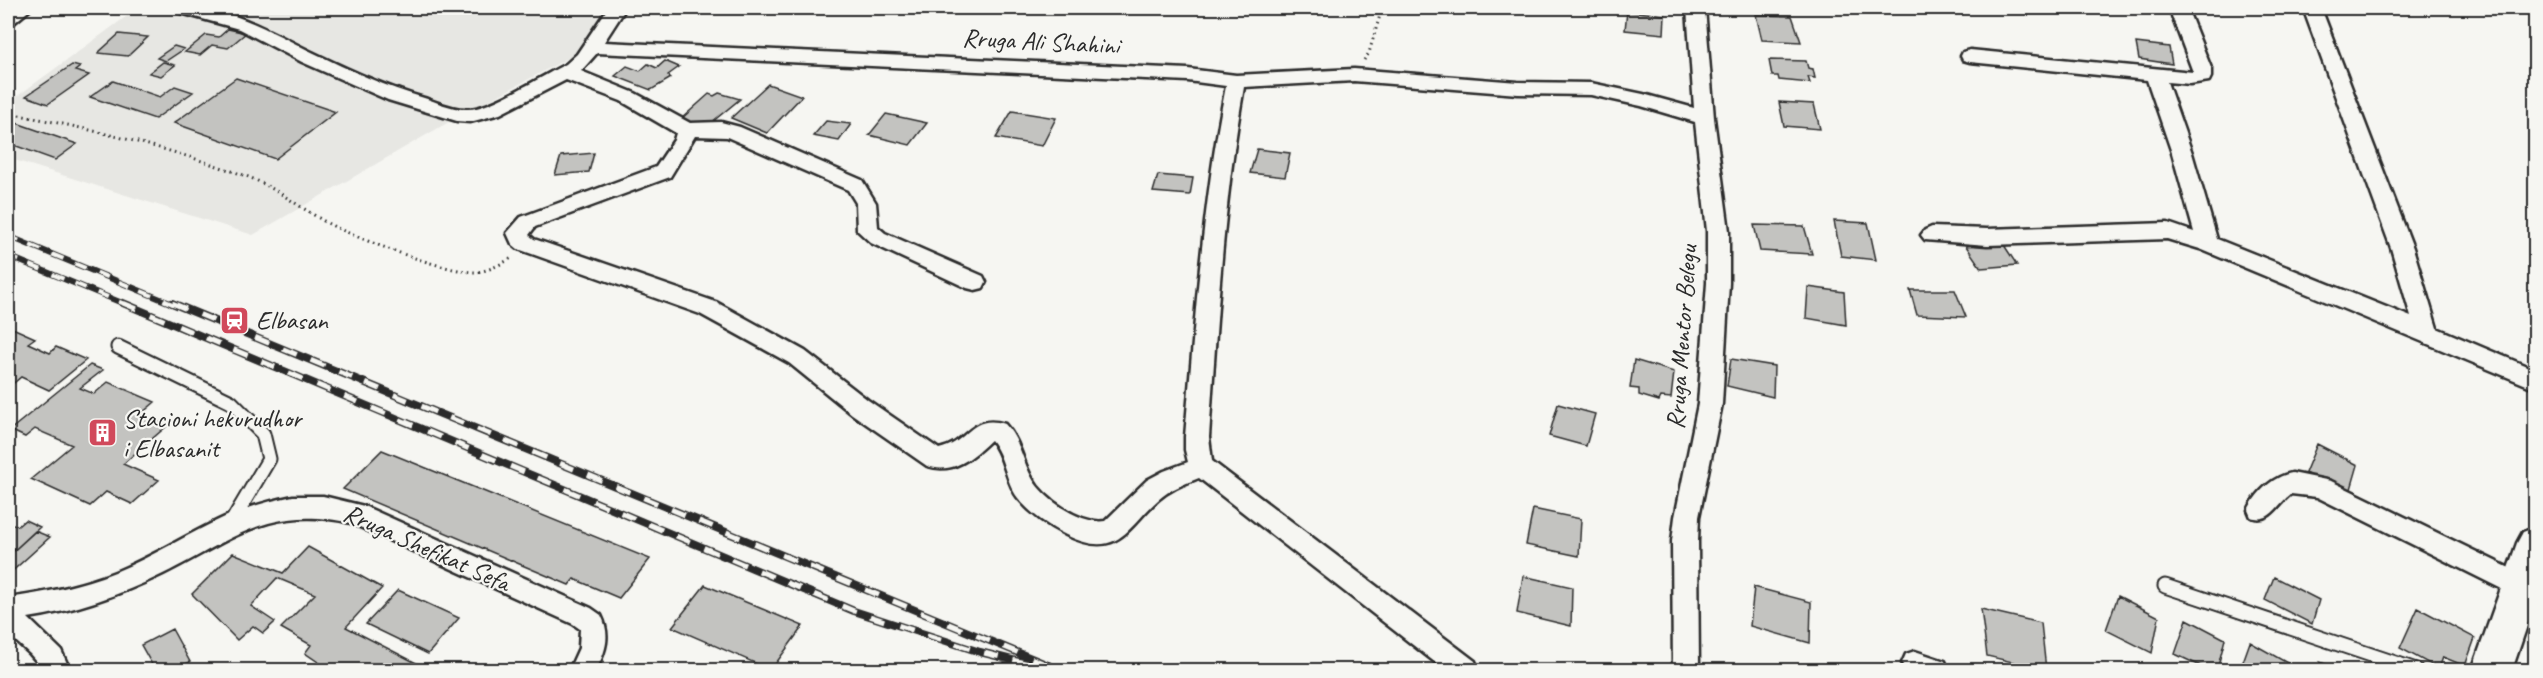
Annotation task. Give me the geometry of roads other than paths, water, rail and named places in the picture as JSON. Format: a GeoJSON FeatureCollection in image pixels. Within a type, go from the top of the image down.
{"type":"FeatureCollection","features":[{"type":"Feature","properties":{"kind":"street"},"geometry":{"type":"LineString","coordinates":[[8,19],[23,8]]}},
{"type":"Feature","properties":{"kind":"street"},"geometry":{"type":"LineString","coordinates":[[183,8],[245,25],[309,58],[395,96],[457,115],[470,116],[481,114],[565,73],[580,63],[617,8]]}},
{"type":"Feature","properties":{"kind":"street","name":"Rruga Mentor Belegu"},"geometry":{"type":"LineString","coordinates":[[1686,670],[1685,541],[1687,517],[1710,404],[1718,283],[1718,231],[1704,118],[1696,8]]}},
{"type":"Feature","properties":{"kind":"street"},"geometry":{"type":"LineString","coordinates":[[1970,56],[2155,75],[2190,78],[2202,76],[2202,68],[2178,8]]}},
{"type":"Feature","properties":{"kind":"street"},"geometry":{"type":"LineString","coordinates":[[2312,8],[2402,248],[2427,333]]}},
{"type":"Feature","properties":{"kind":"street","name":"Rruga Ali Shahini"},"geometry":{"type":"LineString","coordinates":[[591,47],[1177,75],[1236,81],[1354,75],[1518,88],[1591,89],[1643,100],[1704,118]]}},
{"type":"Feature","properties":{"kind":"street"},"geometry":{"type":"LineString","coordinates":[[565,73],[630,97],[686,130],[721,129],[733,132],[855,185],[866,202],[868,230],[878,238],[975,282]]}},
{"type":"Feature","properties":{"kind":"street"},"geometry":{"type":"LineString","coordinates":[[2155,75],[2182,153],[2208,244]]}},
{"type":"Feature","properties":{"kind":"street"},"geometry":{"type":"LineString","coordinates":[[1236,81],[1223,161],[1211,266],[1197,437],[1197,450],[1202,467],[1465,670]]}},
{"type":"Feature","properties":{"kind":"street"},"geometry":{"type":"LineString","coordinates":[[686,130],[684,141],[663,172],[528,222],[518,233],[519,239],[534,249],[708,308],[797,357],[860,407],[936,459],[959,455],[986,430],[998,431],[1007,443],[1025,488],[1060,520],[1082,531],[1100,535],[1116,529],[1156,486],[1202,467]]}},
{"type":"Feature","properties":{"kind":"street"},"geometry":{"type":"LineString","coordinates":[[1932,235],[1987,237],[2168,231],[2208,244],[2427,333],[2535,380]]}},
{"type":"Feature","properties":{"kind":"street"},"geometry":{"type":"LineString","coordinates":[[2260,510],[2279,487],[2286,484],[2292,482],[2322,488],[2521,586]]}},
{"type":"Feature","properties":{"kind":"street","name":"Rruga Shefikat Sefa"},"geometry":{"type":"LineString","coordinates":[[10,609],[46,604],[126,579],[230,526],[261,513],[307,504],[331,506],[355,513],[582,616],[592,623],[595,638],[594,648],[582,670]]}},
{"type":"Feature","properties":{"kind":"street"},"geometry":{"type":"LineString","coordinates":[[2492,670],[2535,543]]}},
{"type":"Feature","properties":{"kind":"street"},"geometry":{"type":"LineString","coordinates":[[10,609],[14,624],[45,651],[57,666],[57,670]]}},
{"type":"Feature","properties":{"kind":"lane"},"geometry":{"type":"LineString","coordinates":[[118,347],[231,402],[263,434],[269,459],[230,526]]}},
{"type":"Feature","properties":{"kind":"lane"},"geometry":{"type":"LineString","coordinates":[[2165,586],[2416,670]]}},
{"type":"Feature","properties":{"kind":"railway"},"geometry":{"type":"LineString","coordinates":[[8,236],[175,305]]}},
{"type":"Feature","properties":{"kind":"railway"},"geometry":{"type":"LineString","coordinates":[[8,256],[127,305]]}},
{"type":"Feature","properties":{"kind":"railway"},"geometry":{"type":"LineString","coordinates":[[123,303],[854,611],[980,652],[1029,664]]}},
{"type":"Feature","properties":{"kind":"railway"},"geometry":{"type":"LineString","coordinates":[[172,303],[1060,670]]}},
{"type":"Feature","properties":{"kind":"place","name":"Elbasan"},"geometry":{"type":"Point","coordinates":[235,320]}},
{"type":"Feature","properties":{"kind":"place","name":"Stacioni hekurudhor i Elbasanit"},"geometry":{"type":"Point","coordinates":[102,433]}}]}
